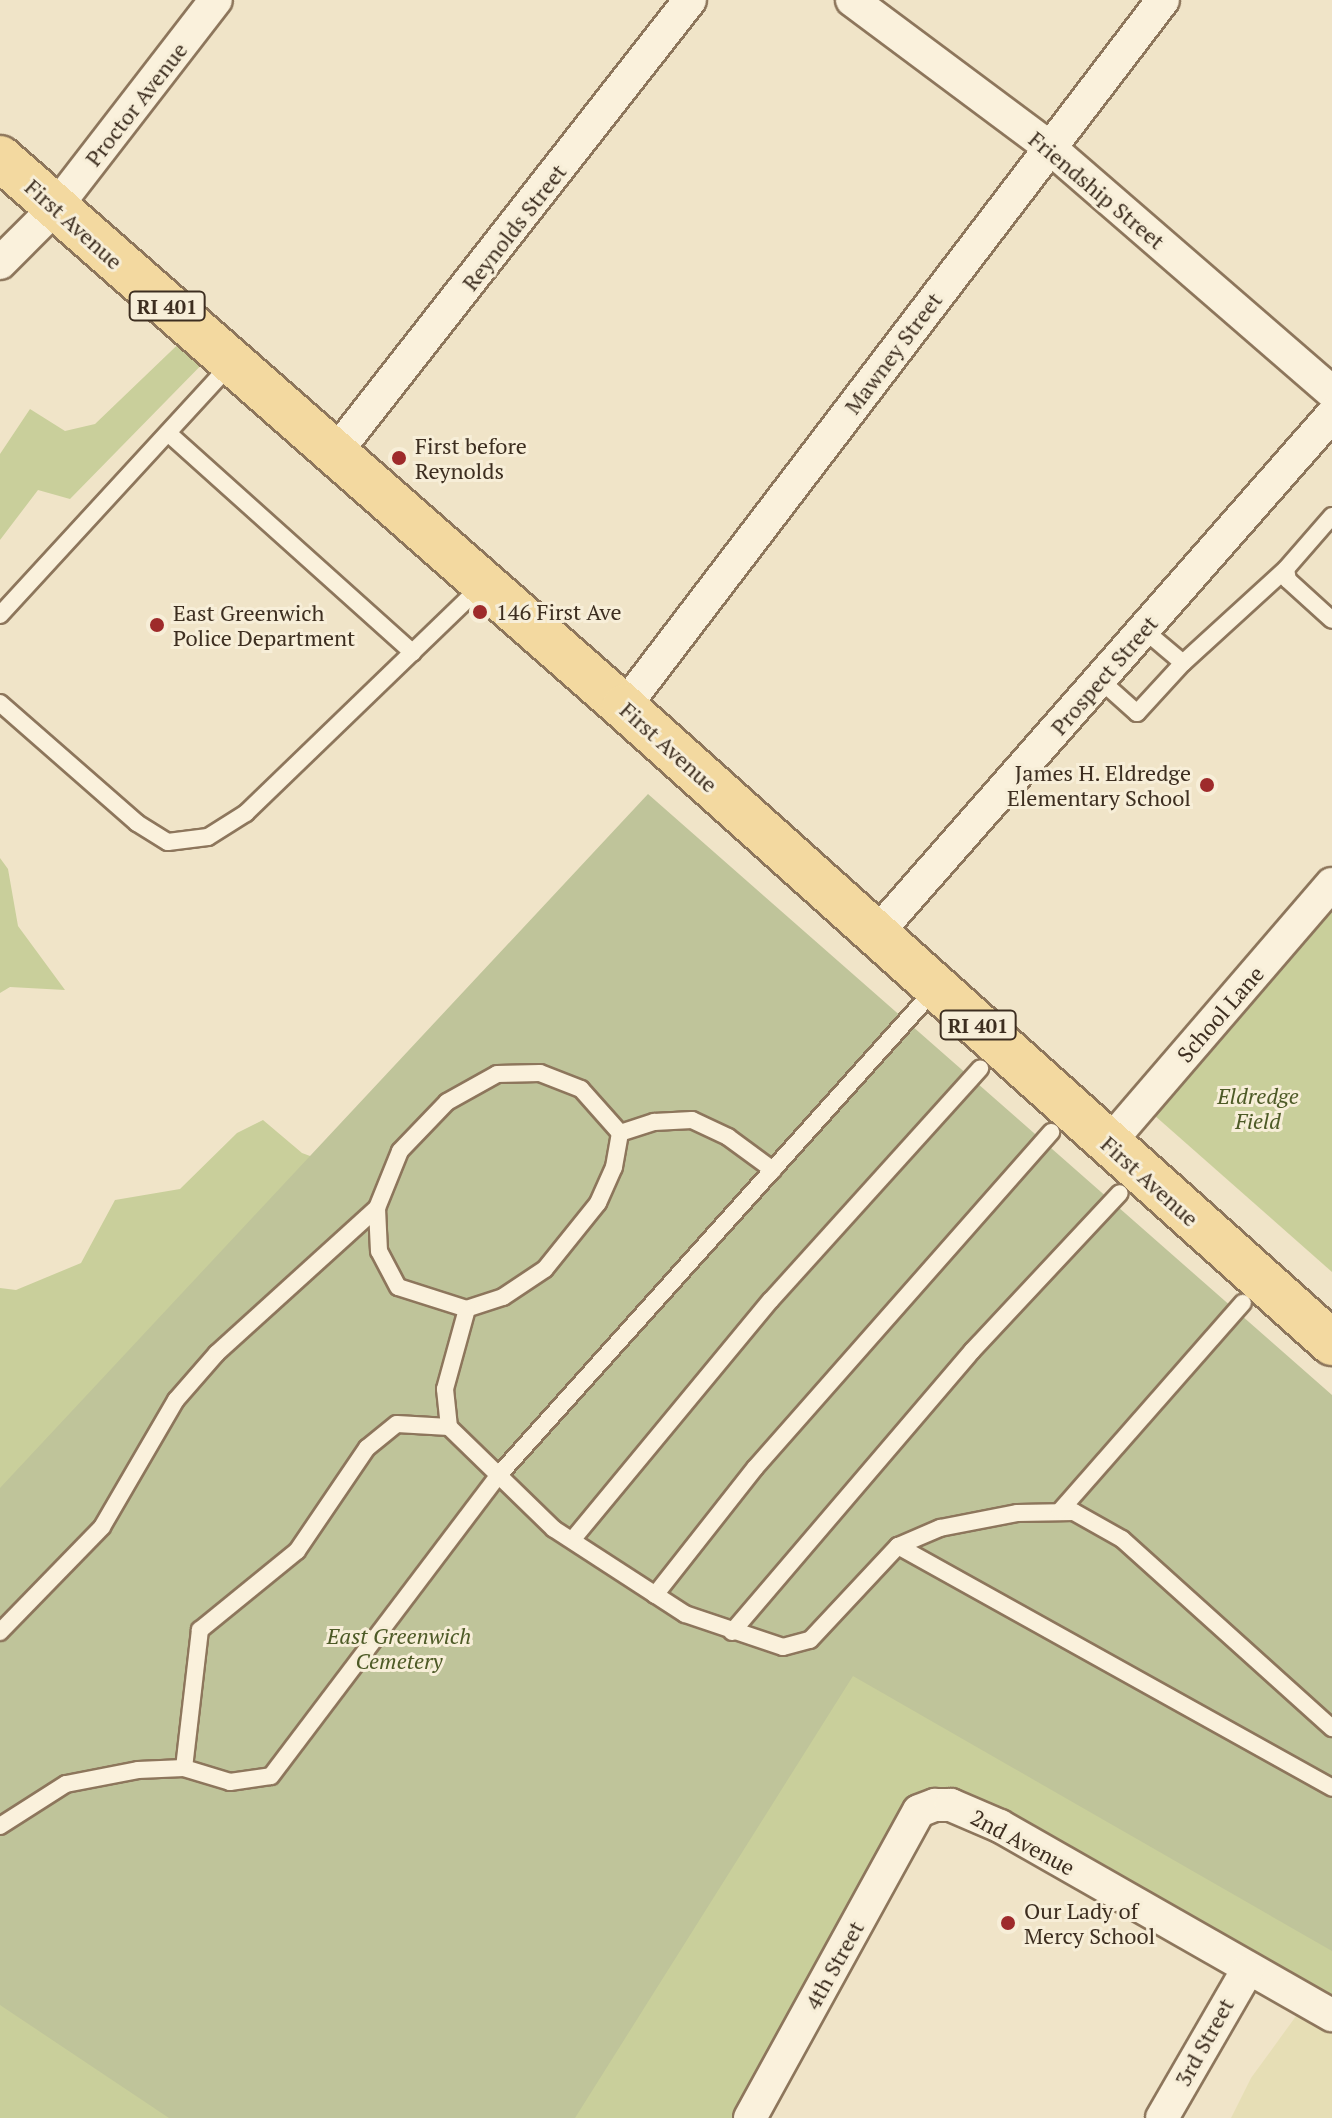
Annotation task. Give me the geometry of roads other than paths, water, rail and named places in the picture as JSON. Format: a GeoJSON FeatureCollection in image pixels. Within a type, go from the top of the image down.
{"type":"FeatureCollection","features":[{"type":"Feature","properties":{"kind":"main road","name":"First Avenue"},"geometry":{"type":"LineString","coordinates":[[0,158],[624,707],[1332,1343]]}},
{"type":"Feature","properties":{"kind":"street","name":"Proctor Avenue"},"geometry":{"type":"LineString","coordinates":[[0,263],[55,208],[216,0]]}},
{"type":"Feature","properties":{"kind":"street","name":"Reynolds Street"},"geometry":{"type":"LineString","coordinates":[[336,452],[690,0]]}},
{"type":"Feature","properties":{"kind":"street","name":"Friendship Street"},"geometry":{"type":"LineString","coordinates":[[852,0],[1049,147],[1332,392]]}},
{"type":"Feature","properties":{"kind":"street","name":"Mawney Street"},"geometry":{"type":"LineString","coordinates":[[624,707],[1163,0]]}},
{"type":"Feature","properties":{"kind":"street","name":"Prospect Street"},"geometry":{"type":"LineString","coordinates":[[876,934],[1332,415]]}},
{"type":"Feature","properties":{"kind":"street","name":"School Lane"},"geometry":{"type":"LineString","coordinates":[[1108,1144],[1332,884]]}},
{"type":"Feature","properties":{"kind":"street","name":"2nd Avenue"},"geometry":{"type":"LineString","coordinates":[[919,1811],[951,1805],[1000,1826],[1332,2015]]}},
{"type":"Feature","properties":{"kind":"street","name":"4th Street"},"geometry":{"type":"LineString","coordinates":[[750,2118],[919,1811]]}},
{"type":"Feature","properties":{"kind":"street","name":"3rd Street"},"geometry":{"type":"LineString","coordinates":[[1162,2118],[1248,1969]]}},
{"type":"Feature","properties":{"kind":"lane"},"geometry":{"type":"LineString","coordinates":[[0,615],[232,362]]}},
{"type":"Feature","properties":{"kind":"lane"},"geometry":{"type":"LineString","coordinates":[[168,433],[413,653]]}},
{"type":"Feature","properties":{"kind":"lane"},"geometry":{"type":"LineString","coordinates":[[1099,679],[1137,713],[1183,663],[1286,569],[1332,516]]}},
{"type":"Feature","properties":{"kind":"lane"},"geometry":{"type":"LineString","coordinates":[[1286,569],[1288,580],[1332,620]]}},
{"type":"Feature","properties":{"kind":"lane"},"geometry":{"type":"LineString","coordinates":[[0,703],[137,823],[168,842],[208,837],[246,813],[484,583]]}},
{"type":"Feature","properties":{"kind":"lane"},"geometry":{"type":"LineString","coordinates":[[1144,630],[1183,663]]}},
{"type":"Feature","properties":{"kind":"lane"},"geometry":{"type":"LineString","coordinates":[[0,1826],[66,1784],[138,1770],[184,1768],[230,1782],[271,1776],[497,1477],[936,988]]}},
{"type":"Feature","properties":{"kind":"lane"},"geometry":{"type":"LineString","coordinates":[[573,1539],[771,1300],[980,1069]]}},
{"type":"Feature","properties":{"kind":"lane"},"geometry":{"type":"LineString","coordinates":[[540,1073],[581,1089],[620,1133],[614,1167],[598,1203],[545,1269],[503,1297],[467,1309],[398,1287],[379,1251],[377,1208],[400,1151],[447,1102],[497,1074],[540,1073]]}},
{"type":"Feature","properties":{"kind":"lane"},"geometry":{"type":"LineString","coordinates":[[620,1133],[654,1122],[692,1120],[728,1137],[773,1170]]}},
{"type":"Feature","properties":{"kind":"lane"},"geometry":{"type":"LineString","coordinates":[[655,1595],[755,1468],[1051,1132]]}},
{"type":"Feature","properties":{"kind":"lane"},"geometry":{"type":"LineString","coordinates":[[732,1632],[972,1351],[1120,1193]]}},
{"type":"Feature","properties":{"kind":"lane"},"geometry":{"type":"LineString","coordinates":[[0,1632],[102,1527],[176,1400],[217,1353],[377,1208]]}},
{"type":"Feature","properties":{"kind":"lane"},"geometry":{"type":"LineString","coordinates":[[1060,1511],[1243,1303]]}},
{"type":"Feature","properties":{"kind":"lane"},"geometry":{"type":"LineString","coordinates":[[467,1309],[445,1389],[449,1427],[497,1477],[554,1529],[655,1595],[732,1632],[783,1647],[810,1640],[898,1546],[940,1528],[1060,1511],[1074,1512],[1122,1539],[1332,1728]]}},
{"type":"Feature","properties":{"kind":"lane"},"geometry":{"type":"LineString","coordinates":[[184,1768],[200,1630],[297,1551],[367,1448],[397,1424],[449,1427]]}},
{"type":"Feature","properties":{"kind":"lane"},"geometry":{"type":"LineString","coordinates":[[898,1546],[1332,1788]]}},
{"type":"Feature","properties":{"kind":"place","name":"First before Reynolds"},"geometry":{"type":"Point","coordinates":[399,458]}},
{"type":"Feature","properties":{"kind":"place","name":"146 First Ave"},"geometry":{"type":"Point","coordinates":[480,612]}},
{"type":"Feature","properties":{"kind":"place","name":"East Greenwich Police Department"},"geometry":{"type":"Point","coordinates":[157,625]}},
{"type":"Feature","properties":{"kind":"place","name":"James H. Eldredge Elementary School"},"geometry":{"type":"Point","coordinates":[1207,785]}},
{"type":"Feature","properties":{"kind":"place","name":"Our Lady of Mercy School"},"geometry":{"type":"Point","coordinates":[1008,1923]}},
{"type":"Feature","properties":{"kind":"park label","name":"Eldredge Field"},"geometry":{"type":"Point","coordinates":[1258,1108]}},
{"type":"Feature","properties":{"kind":"park label","name":"East Greenwich Cemetery"},"geometry":{"type":"Point","coordinates":[399,1648]}}]}
